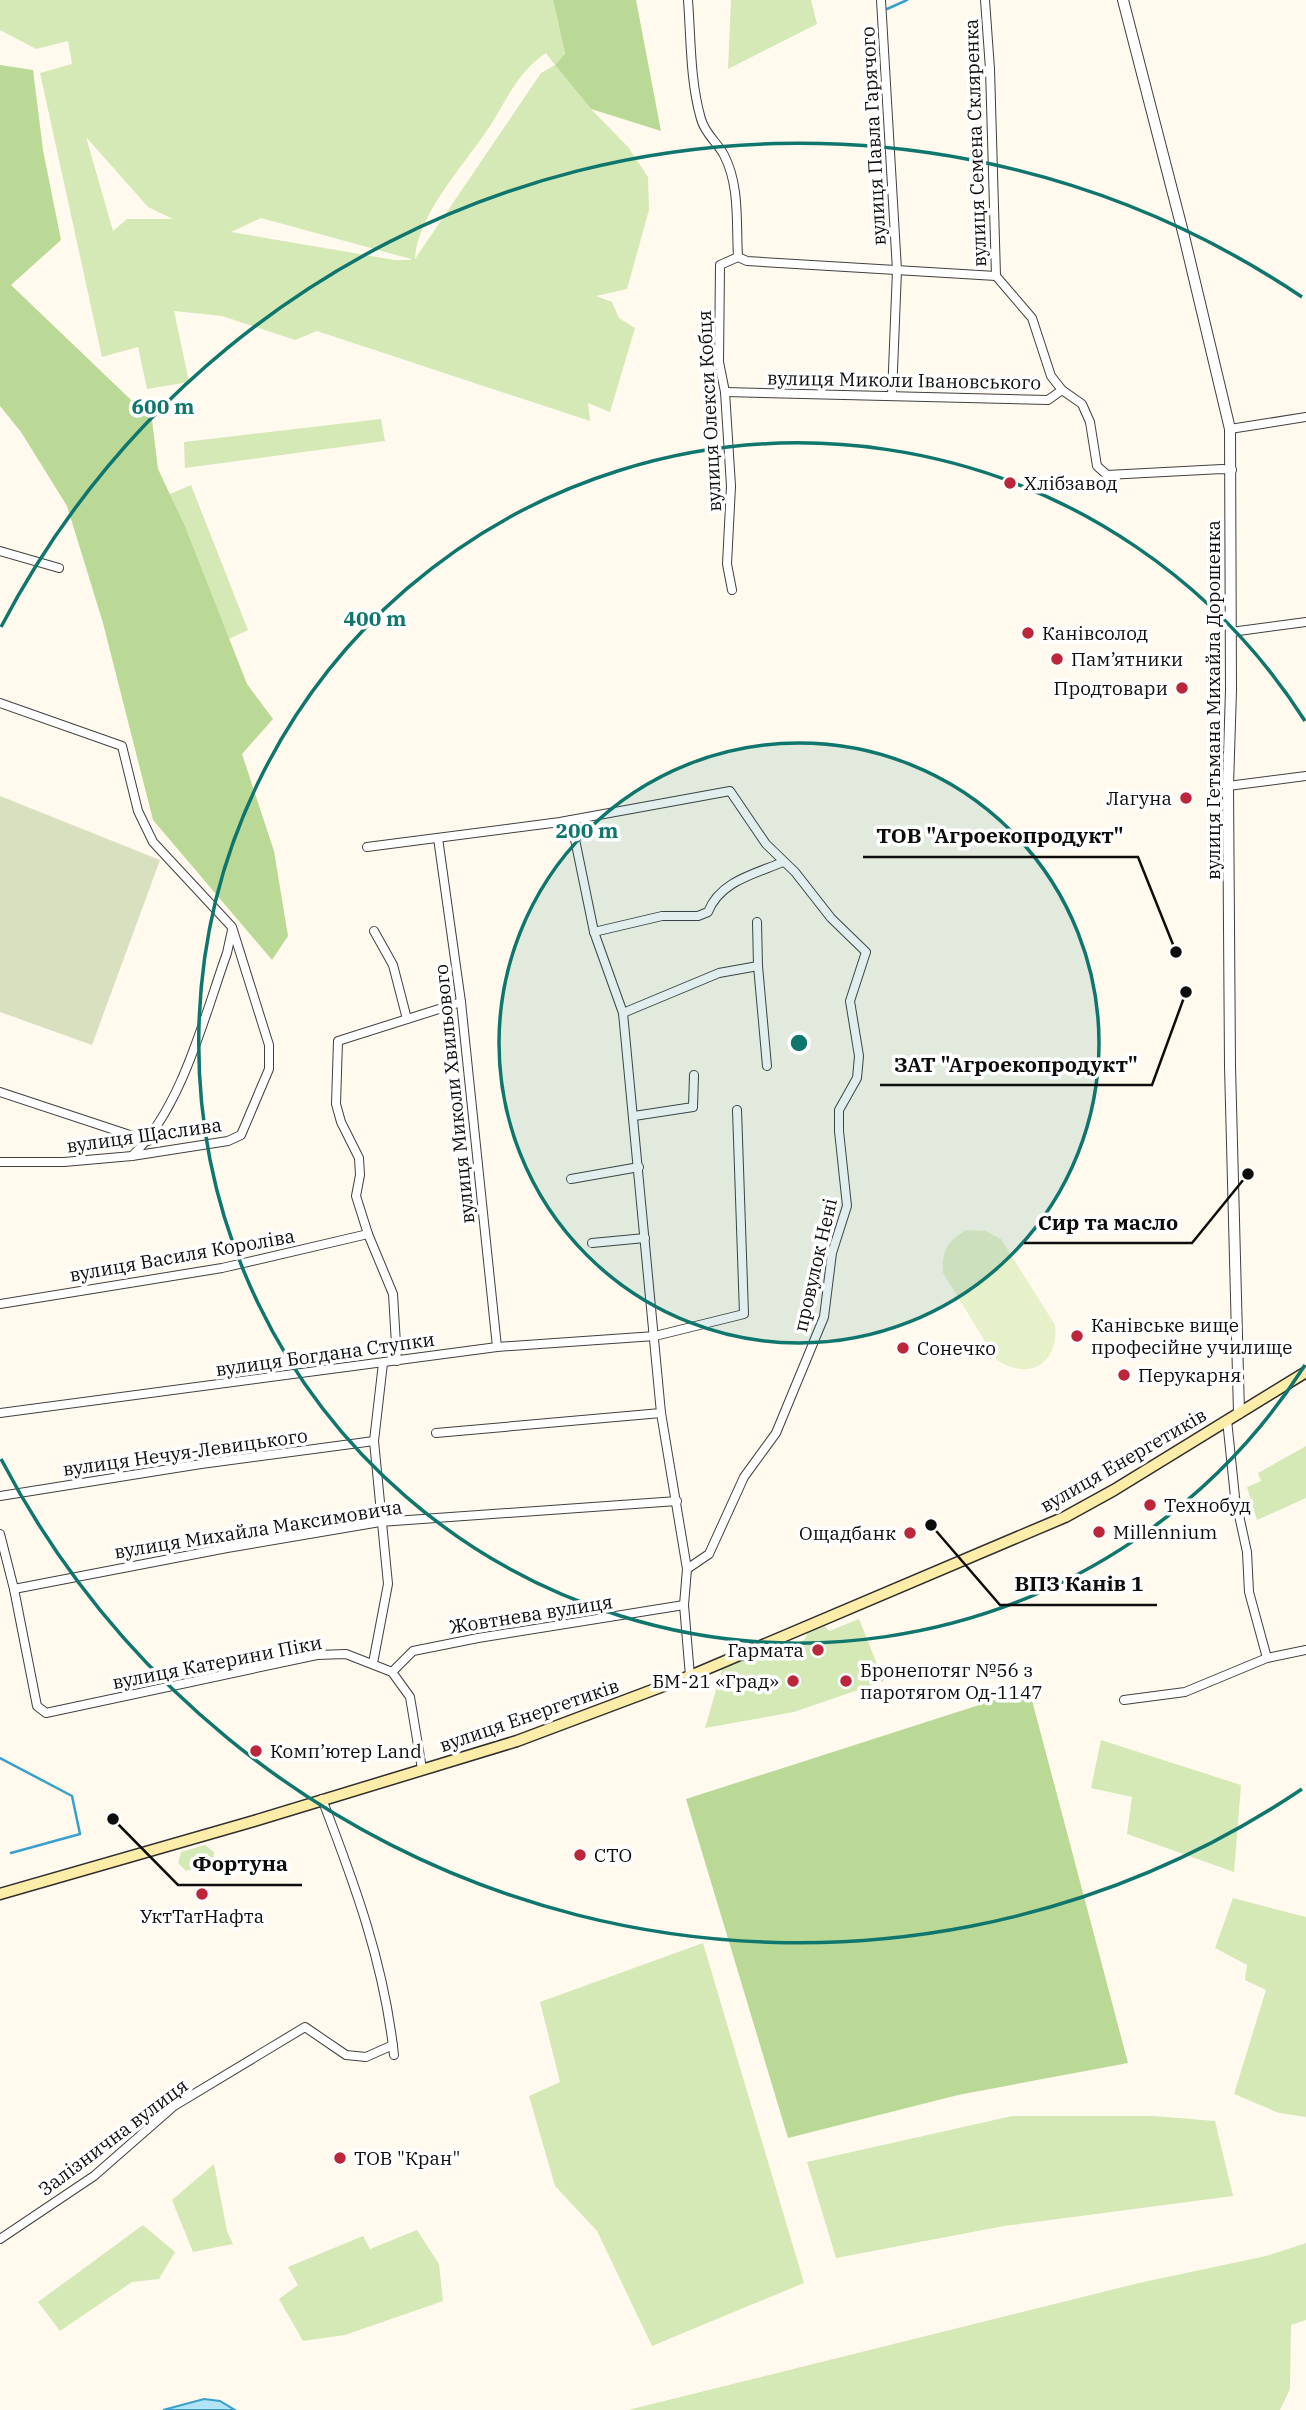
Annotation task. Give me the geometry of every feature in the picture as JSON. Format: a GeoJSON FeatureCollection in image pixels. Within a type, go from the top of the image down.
{"type":"FeatureCollection","features":[{"type":"Feature","properties":{"kind":"main road","name":"вулиця Енергетиків"},"geometry":{"type":"LineString","coordinates":[[0,1894],[517,1741],[690,1676],[1065,1517],[1114,1490],[1306,1372]]}},
{"type":"Feature","properties":{"kind":"street"},"geometry":{"type":"LineString","coordinates":[[688,0],[696,101],[702,123],[723,152],[734,180],[738,257]]}},
{"type":"Feature","properties":{"kind":"street","name":"вулиця Павла Гарячого"},"geometry":{"type":"LineString","coordinates":[[881,0],[897,270],[892,395]]}},
{"type":"Feature","properties":{"kind":"street","name":"вулиця Семена Скляренка"},"geometry":{"type":"LineString","coordinates":[[985,0],[990,69],[996,276],[1032,318],[1051,376],[1062,390]]}},
{"type":"Feature","properties":{"kind":"street","name":"вулиця Гетьмана Михайла Дорошенка"},"geometry":{"type":"LineString","coordinates":[[1123,0],[1230,429],[1232,470],[1228,786],[1231,1077],[1239,1413]]}},
{"type":"Feature","properties":{"kind":"street","name":"вулиця Павла Гарячого"},"geometry":{"type":"LineString","coordinates":[[738,257],[747,261],[996,276]]}},
{"type":"Feature","properties":{"kind":"street","name":"вулиця Олекси Кобця"},"geometry":{"type":"LineString","coordinates":[[732,590],[727,564],[731,486],[725,392],[719,362],[720,265],[738,257]]}},
{"type":"Feature","properties":{"kind":"street","name":"вулиця Миколи Івановського"},"geometry":{"type":"LineString","coordinates":[[725,392],[1048,400],[1062,390],[1082,404],[1090,422],[1097,466],[1107,475],[1232,470]]}},
{"type":"Feature","properties":{"kind":"street"},"geometry":{"type":"LineString","coordinates":[[1230,429],[1306,417]]}},
{"type":"Feature","properties":{"kind":"street"},"geometry":{"type":"LineString","coordinates":[[0,551],[59,568]]}},
{"type":"Feature","properties":{"kind":"street"},"geometry":{"type":"LineString","coordinates":[[1231,632],[1306,622]]}},
{"type":"Feature","properties":{"kind":"street"},"geometry":{"type":"LineString","coordinates":[[0,702],[122,746],[138,811],[153,842],[232,927],[228,953],[177,1092],[148,1141],[132,1156]]}},
{"type":"Feature","properties":{"kind":"street"},"geometry":{"type":"LineString","coordinates":[[1228,786],[1306,776]]}},
{"type":"Feature","properties":{"kind":"street"},"geometry":{"type":"LineString","coordinates":[[368,847],[570,820],[730,792],[766,844],[783,862],[723,888],[713,898],[708,912],[698,916],[662,916],[594,932]]}},
{"type":"Feature","properties":{"kind":"street"},"geometry":{"type":"LineString","coordinates":[[570,820],[594,932],[624,1013],[662,1413],[687,1569],[684,1605],[690,1676]]}},
{"type":"Feature","properties":{"kind":"street","name":"вулиця Миколи Хвильового"},"geometry":{"type":"LineString","coordinates":[[438,838],[461,1002],[497,1347]]}},
{"type":"Feature","properties":{"kind":"street","name":"провулок Нені"},"geometry":{"type":"LineString","coordinates":[[687,1569],[709,1554],[744,1477],[776,1433],[800,1380],[824,1317],[832,1253],[847,1206],[839,1110],[857,1078],[859,1056],[850,1002],[866,952],[831,918],[795,872],[783,862]]}},
{"type":"Feature","properties":{"kind":"street"},"geometry":{"type":"LineString","coordinates":[[757,922],[767,1066]]}},
{"type":"Feature","properties":{"kind":"street","name":"вулиця Щаслива"},"geometry":{"type":"LineString","coordinates":[[0,1162],[64,1162],[132,1156],[228,1141],[241,1135],[269,1069],[269,1045],[232,927]]}},
{"type":"Feature","properties":{"kind":"street"},"geometry":{"type":"LineString","coordinates":[[373,931],[393,965],[407,1019]]}},
{"type":"Feature","properties":{"kind":"street"},"geometry":{"type":"LineString","coordinates":[[624,1013],[719,973],[758,966]]}},
{"type":"Feature","properties":{"kind":"street"},"geometry":{"type":"LineString","coordinates":[[397,1361],[393,1294],[368,1234],[356,1196],[360,1175],[359,1158],[341,1122],[336,1104],[338,1041],[461,1002]]}},
{"type":"Feature","properties":{"kind":"street"},"geometry":{"type":"LineString","coordinates":[[634,1116],[693,1107],[694,1075]]}},
{"type":"Feature","properties":{"kind":"street"},"geometry":{"type":"LineString","coordinates":[[0,1092],[148,1141]]}},
{"type":"Feature","properties":{"kind":"street","name":"вулиця Богдана Ступки"},"geometry":{"type":"LineString","coordinates":[[0,1413],[497,1347],[655,1336],[744,1314],[737,1110]]}},
{"type":"Feature","properties":{"kind":"street"},"geometry":{"type":"LineString","coordinates":[[570,1180],[639,1167]]}},
{"type":"Feature","properties":{"kind":"street","name":"вулиця Василя Короліва"},"geometry":{"type":"LineString","coordinates":[[0,1304],[222,1268],[368,1234]]}},
{"type":"Feature","properties":{"kind":"street"},"geometry":{"type":"LineString","coordinates":[[592,1243],[645,1238]]}},
{"type":"Feature","properties":{"kind":"street"},"geometry":{"type":"LineString","coordinates":[[373,1663],[388,1584],[374,1441],[383,1363]]}},
{"type":"Feature","properties":{"kind":"street"},"geometry":{"type":"LineString","coordinates":[[436,1433],[662,1413]]}},
{"type":"Feature","properties":{"kind":"street"},"geometry":{"type":"LineString","coordinates":[[1227,1420],[1235,1497],[1247,1552],[1250,1592],[1267,1658]]}},
{"type":"Feature","properties":{"kind":"street","name":"вулиця Нечуя-Левицького"},"geometry":{"type":"LineString","coordinates":[[0,1496],[201,1464],[374,1441]]}},
{"type":"Feature","properties":{"kind":"street","name":"вулиця Михайла Максимовича"},"geometry":{"type":"LineString","coordinates":[[14,1588],[380,1522],[677,1501]]}},
{"type":"Feature","properties":{"kind":"street"},"geometry":{"type":"LineString","coordinates":[[0,1534],[14,1588]]}},
{"type":"Feature","properties":{"kind":"street","name":"вулиця Катерини Піки"},"geometry":{"type":"LineString","coordinates":[[14,1588],[37,1706],[46,1713],[317,1655],[346,1654],[392,1672]]}},
{"type":"Feature","properties":{"kind":"street","name":"Жовтнева вулиця"},"geometry":{"type":"LineString","coordinates":[[392,1672],[413,1651],[684,1605]]}},
{"type":"Feature","properties":{"kind":"street"},"geometry":{"type":"LineString","coordinates":[[1124,1700],[1185,1692],[1267,1658],[1306,1650]]}},
{"type":"Feature","properties":{"kind":"street"},"geometry":{"type":"LineString","coordinates":[[392,1672],[410,1697],[422,1769]]}},
{"type":"Feature","properties":{"kind":"street"},"geometry":{"type":"LineString","coordinates":[[322,1800],[369,1925],[390,2014],[394,2055]]}},
{"type":"Feature","properties":{"kind":"street","name":"Залізнична вулиця"},"geometry":{"type":"LineString","coordinates":[[0,2239],[94,2176],[174,2106],[305,2027],[346,2055],[366,2057],[393,2045]]}},
{"type":"Feature","properties":{"kind":"green space"},"geometry":{"type":"Polygon","coordinates":[[[0,0],[553,0],[565,55],[555,65],[591,109],[628,147],[648,177],[649,210],[627,289],[596,296],[612,302],[619,318],[635,328],[610,412],[588,403],[590,421],[317,331],[295,340],[222,316],[174,311],[189,382],[147,389],[138,347],[102,357],[40,73],[72,64],[68,41],[36,49],[0,30],[0,0]],[[546,53],[520,78],[488,129],[443,191],[424,225],[415,259],[541,73],[555,65],[546,53]],[[86,137],[113,231],[127,219],[173,219],[148,207],[86,137]],[[261,218],[231,232],[395,260],[411,260],[261,218]]]}},
{"type":"Feature","properties":{"kind":"green space"},"geometry":{"type":"Polygon","coordinates":[[[553,0],[636,0],[661,131],[591,109],[555,65],[565,54],[553,0]]]}},
{"type":"Feature","properties":{"kind":"green space"},"geometry":{"type":"Polygon","coordinates":[[[731,0],[811,0],[817,24],[728,69],[731,0]]]}},
{"type":"Feature","properties":{"kind":"green space"},"geometry":{"type":"Polygon","coordinates":[[[0,65],[33,70],[43,150],[61,240],[11,285],[152,420],[158,469],[184,524],[247,684],[273,719],[242,754],[274,851],[288,936],[272,960],[153,820],[103,623],[67,506],[21,432],[0,406],[0,65]]]}},
{"type":"Feature","properties":{"kind":"green space"},"geometry":{"type":"Polygon","coordinates":[[[381,419],[385,441],[185,468],[184,442],[381,419]]]}},
{"type":"Feature","properties":{"kind":"green space"},"geometry":{"type":"Polygon","coordinates":[[[191,485],[248,630],[229,639],[170,494],[191,485]]]}},
{"type":"Feature","properties":{"kind":"green space"},"geometry":{"type":"Polygon","coordinates":[[[0,796],[160,860],[92,1045],[0,1012],[0,796]]]}},
{"type":"Feature","properties":{"kind":"green space"},"geometry":{"type":"Polygon","coordinates":[[[966,1230],[985,1231],[1001,1239],[1055,1325],[1052,1350],[1047,1359],[1039,1365],[1030,1369],[1019,1369],[996,1359],[943,1273],[943,1259],[947,1247],[966,1230]]]}},
{"type":"Feature","properties":{"kind":"green space"},"geometry":{"type":"Polygon","coordinates":[[[1306,1446],[1306,1498],[1257,1520],[1247,1487],[1261,1481],[1258,1473],[1306,1446]]]}},
{"type":"Feature","properties":{"kind":"green space"},"geometry":{"type":"Polygon","coordinates":[[[859,1619],[884,1681],[794,1712],[705,1728],[722,1669],[751,1657],[758,1659],[804,1640],[808,1632],[825,1626],[829,1631],[859,1619]]]}},
{"type":"Feature","properties":{"kind":"green space"},"geometry":{"type":"Polygon","coordinates":[[[1029,1689],[1128,2063],[958,2095],[788,2138],[686,1799],[1029,1689]]]}},
{"type":"Feature","properties":{"kind":"green space"},"geometry":{"type":"Polygon","coordinates":[[[1101,1740],[1241,1785],[1234,1872],[1127,1834],[1132,1797],[1091,1788],[1101,1740]]]}},
{"type":"Feature","properties":{"kind":"green space"},"geometry":{"type":"Polygon","coordinates":[[[205,1845],[214,1852],[213,1863],[186,1871],[178,1863],[181,1852],[205,1845]]]}},
{"type":"Feature","properties":{"kind":"green space"},"geometry":{"type":"Polygon","coordinates":[[[1233,1898],[1306,1917],[1306,2117],[1279,2113],[1234,2094],[1266,1990],[1245,1980],[1247,1965],[1215,1948],[1233,1898]]]}},
{"type":"Feature","properties":{"kind":"green space"},"geometry":{"type":"Polygon","coordinates":[[[703,1943],[804,2283],[652,2346],[597,2231],[555,2186],[529,2096],[560,2082],[540,2002],[703,1943]]]}},
{"type":"Feature","properties":{"kind":"green space"},"geometry":{"type":"Polygon","coordinates":[[[1012,2116],[1154,2116],[1215,2121],[1233,2196],[1004,2226],[836,2258],[807,2162],[1012,2116]]]}},
{"type":"Feature","properties":{"kind":"green space"},"geometry":{"type":"Polygon","coordinates":[[[214,2164],[227,2231],[233,2244],[193,2252],[172,2200],[214,2164]]]}},
{"type":"Feature","properties":{"kind":"green space"},"geometry":{"type":"Polygon","coordinates":[[[143,2225],[175,2252],[159,2279],[132,2282],[60,2331],[38,2302],[143,2225]]]}},
{"type":"Feature","properties":{"kind":"green space"},"geometry":{"type":"Polygon","coordinates":[[[417,2230],[439,2264],[443,2301],[345,2335],[303,2341],[279,2299],[298,2285],[288,2267],[363,2236],[370,2249],[417,2230]]]}},
{"type":"Feature","properties":{"kind":"green space"},"geometry":{"type":"Polygon","coordinates":[[[1306,2243],[1306,2320],[1291,2325],[1290,2389],[1280,2410],[628,2410],[1139,2283],[1266,2256],[1306,2243]]]}},
{"type":"Feature","properties":{"kind":"water"},"geometry":{"type":"Polygon","coordinates":[[[204,2399],[220,2401],[235,2410],[163,2410],[204,2399]]]}},
{"type":"Feature","properties":{"kind":"waterway"},"geometry":{"type":"LineString","coordinates":[[887,9],[907,0]]}},
{"type":"Feature","properties":{"kind":"waterway"},"geometry":{"type":"LineString","coordinates":[[0,1758],[72,1796],[80,1834],[11,1853]]}},
{"type":"Feature","properties":{"kind":"place","name":"Хлібзавод"},"geometry":{"type":"Point","coordinates":[1010,483]}},
{"type":"Feature","properties":{"kind":"place","name":"Канівсолод"},"geometry":{"type":"Point","coordinates":[1028,633]}},
{"type":"Feature","properties":{"kind":"place","name":"Пам’ятники"},"geometry":{"type":"Point","coordinates":[1057,659]}},
{"type":"Feature","properties":{"kind":"place","name":"Продтовари"},"geometry":{"type":"Point","coordinates":[1182,688]}},
{"type":"Feature","properties":{"kind":"place","name":"Лагуна"},"geometry":{"type":"Point","coordinates":[1186,798]}},
{"type":"Feature","properties":{"kind":"place","name":"ТОВ \"Агроекопродукт\""},"geometry":{"type":"Point","coordinates":[1176,952]}},
{"type":"Feature","properties":{"kind":"place","name":"ЗАТ \"Агроекопродукт\""},"geometry":{"type":"Point","coordinates":[1186,992]}},
{"type":"Feature","properties":{"kind":"place","name":"Сир та масло"},"geometry":{"type":"Point","coordinates":[1248,1174]}},
{"type":"Feature","properties":{"kind":"place","name":"Канівське вище професійне училище"},"geometry":{"type":"Point","coordinates":[1077,1336]}},
{"type":"Feature","properties":{"kind":"place","name":"Сонечко"},"geometry":{"type":"Point","coordinates":[903,1348]}},
{"type":"Feature","properties":{"kind":"place","name":"Перукарня"},"geometry":{"type":"Point","coordinates":[1124,1375]}},
{"type":"Feature","properties":{"kind":"place","name":"Технобуд"},"geometry":{"type":"Point","coordinates":[1150,1505]}},
{"type":"Feature","properties":{"kind":"place","name":"ВПЗ Канів 1"},"geometry":{"type":"Point","coordinates":[931,1525]}},
{"type":"Feature","properties":{"kind":"place","name":"Millennium"},"geometry":{"type":"Point","coordinates":[1099,1532]}},
{"type":"Feature","properties":{"kind":"place","name":"Ощадбанк"},"geometry":{"type":"Point","coordinates":[910,1533]}},
{"type":"Feature","properties":{"kind":"place","name":"Гармата"},"geometry":{"type":"Point","coordinates":[818,1650]}},
{"type":"Feature","properties":{"kind":"place","name":"БМ-21 «Град»"},"geometry":{"type":"Point","coordinates":[793,1681]}},
{"type":"Feature","properties":{"kind":"place","name":"Бронепотяг №56 з паротягом Од-1147"},"geometry":{"type":"Point","coordinates":[846,1681]}},
{"type":"Feature","properties":{"kind":"place","name":"Комп’ютер Land"},"geometry":{"type":"Point","coordinates":[256,1751]}},
{"type":"Feature","properties":{"kind":"place","name":"Фортуна"},"geometry":{"type":"Point","coordinates":[113,1819]}},
{"type":"Feature","properties":{"kind":"place","name":"СТО"},"geometry":{"type":"Point","coordinates":[580,1855]}},
{"type":"Feature","properties":{"kind":"place","name":"УктТатНафта"},"geometry":{"type":"Point","coordinates":[202,1894]}},
{"type":"Feature","properties":{"kind":"place","name":"ТОВ \"Кран\""},"geometry":{"type":"Point","coordinates":[340,2158]}}]}
